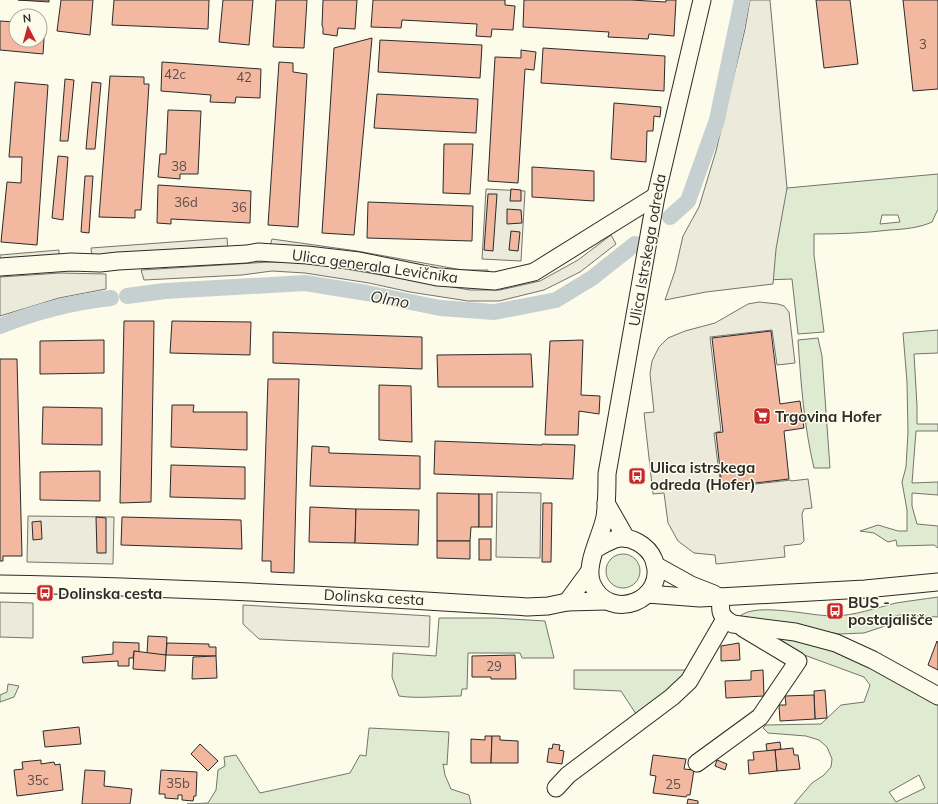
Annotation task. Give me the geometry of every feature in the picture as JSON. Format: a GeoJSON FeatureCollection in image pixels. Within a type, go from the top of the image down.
{"type":"FeatureCollection","features":[{"type":"Feature","properties":{"kind":"street","name":"Ulica Istrskega odreda"},"geometry":{"type":"LineString","coordinates":[[606,503],[607,474],[656,196],[688,53],[702,0]]}},
{"type":"Feature","properties":{"kind":"street","name":"Ulica generala Levičnika"},"geometry":{"type":"LineString","coordinates":[[0,267],[71,262],[100,263],[247,254],[258,252],[307,254],[360,261],[437,277],[495,281],[534,272],[656,196]]}},
{"type":"Feature","properties":{"kind":"street"},"geometry":{"type":"LineString","coordinates":[[606,503],[626,538]]}},
{"type":"Feature","properties":{"kind":"street"},"geometry":{"type":"LineString","coordinates":[[595,549],[616,539],[626,538],[637,541],[652,555],[656,575],[653,586],[639,601],[628,605],[606,601],[597,593],[589,572],[591,561],[605,516],[606,503]]}},
{"type":"Feature","properties":{"kind":"street"},"geometry":{"type":"LineString","coordinates":[[655,565],[691,585],[721,597]]}},
{"type":"Feature","properties":{"kind":"street"},"geometry":{"type":"LineString","coordinates":[[567,602],[589,572]]}},
{"type":"Feature","properties":{"kind":"street"},"geometry":{"type":"LineString","coordinates":[[647,594],[688,597],[721,597],[866,589],[938,582]]}},
{"type":"Feature","properties":{"kind":"street","name":"Dolinska cesta"},"geometry":{"type":"LineString","coordinates":[[0,584],[253,591],[527,607],[548,606],[567,602],[606,601]]}},
{"type":"Feature","properties":{"kind":"street"},"geometry":{"type":"LineString","coordinates":[[697,763],[760,718],[798,661],[732,623],[721,614],[721,597]]}},
{"type":"Feature","properties":{"kind":"street"},"geometry":{"type":"LineString","coordinates":[[732,623],[795,632],[836,643],[873,660],[938,696]]}},
{"type":"Feature","properties":{"kind":"street"},"geometry":{"type":"LineString","coordinates":[[556,788],[568,775],[672,697],[689,681],[732,623]]}},
{"type":"Feature","properties":{"kind":"green space"},"geometry":{"type":"Polygon","coordinates":[[[938,174],[938,209],[932,222],[917,227],[862,233],[814,234],[814,255],[824,332],[798,334],[792,279],[765,280],[774,220],[787,188],[938,174]],[[882,215],[880,224],[900,222],[898,215],[882,215]]]}},
{"type":"Feature","properties":{"kind":"green space"},"geometry":{"type":"Polygon","coordinates":[[[938,330],[938,353],[914,354],[917,424],[938,424],[938,431],[916,431],[912,483],[938,482],[938,495],[912,493],[912,506],[917,524],[938,526],[938,548],[934,545],[897,546],[896,540],[888,542],[874,533],[860,531],[878,525],[898,531],[907,531],[907,510],[902,482],[906,467],[908,432],[907,382],[903,333],[938,330]]]}},
{"type":"Feature","properties":{"kind":"green space"},"geometry":{"type":"Polygon","coordinates":[[[818,338],[822,356],[830,468],[814,468],[805,421],[802,389],[798,340],[818,338]]]}},
{"type":"Feature","properties":{"kind":"green space"},"geometry":{"type":"Polygon","coordinates":[[[626,554],[635,559],[639,564],[639,578],[635,583],[630,587],[620,588],[616,587],[607,578],[606,568],[607,564],[616,555],[626,554]]]}},
{"type":"Feature","properties":{"kind":"green space"},"geometry":{"type":"Polygon","coordinates":[[[938,597],[938,617],[895,616],[885,626],[864,633],[839,634],[740,616],[748,612],[758,610],[771,610],[841,616],[896,603],[938,597]]]}},
{"type":"Feature","properties":{"kind":"green space"},"geometry":{"type":"Polygon","coordinates":[[[439,618],[494,618],[545,621],[554,658],[522,658],[520,653],[468,653],[467,689],[462,689],[461,696],[399,696],[392,677],[393,653],[436,656],[439,618]]]}},
{"type":"Feature","properties":{"kind":"green space"},"geometry":{"type":"Polygon","coordinates":[[[772,633],[801,637],[878,670],[938,702],[938,804],[794,804],[812,783],[824,775],[831,767],[832,759],[827,747],[819,740],[806,736],[768,733],[763,728],[766,725],[821,724],[841,705],[864,702],[870,685],[864,677],[796,652],[771,639],[772,633]],[[919,775],[889,792],[896,802],[925,788],[919,775]]]}},
{"type":"Feature","properties":{"kind":"green space"},"geometry":{"type":"Polygon","coordinates":[[[574,670],[687,670],[671,690],[638,717],[621,691],[574,689],[574,670]]]}},
{"type":"Feature","properties":{"kind":"green space"},"geometry":{"type":"Polygon","coordinates":[[[8,684],[19,686],[14,697],[0,702],[0,695],[7,692],[8,684]]]}},
{"type":"Feature","properties":{"kind":"green space"},"geometry":{"type":"Polygon","coordinates":[[[369,728],[449,732],[447,765],[443,764],[445,775],[451,789],[469,795],[471,804],[187,804],[208,803],[216,790],[218,770],[225,766],[224,757],[236,755],[260,793],[350,773],[360,755],[366,756],[369,728]]]}},
{"type":"Feature","properties":{"kind":"shaded area"},"geometry":{"type":"Polygon","coordinates":[[[750,0],[770,0],[787,188],[776,249],[773,284],[706,292],[665,300],[675,271],[683,236],[699,207],[716,151],[745,29],[750,0]]]}},
{"type":"Feature","properties":{"kind":"shaded area"},"geometry":{"type":"Polygon","coordinates":[[[486,189],[525,191],[521,261],[482,259],[486,189]]]}},
{"type":"Feature","properties":{"kind":"shaded area"},"geometry":{"type":"Polygon","coordinates":[[[611,235],[616,244],[580,272],[544,290],[499,301],[468,301],[305,273],[272,271],[242,275],[144,280],[141,270],[269,262],[304,262],[470,290],[500,290],[540,281],[578,260],[611,235]]]}},
{"type":"Feature","properties":{"kind":"shaded area"},"geometry":{"type":"Polygon","coordinates":[[[227,238],[228,249],[92,257],[91,248],[227,238]]]}},
{"type":"Feature","properties":{"kind":"shaded area"},"geometry":{"type":"Polygon","coordinates":[[[272,239],[357,251],[462,270],[488,270],[489,276],[270,246],[272,239]]]}},
{"type":"Feature","properties":{"kind":"shaded area"},"geometry":{"type":"Polygon","coordinates":[[[59,250],[59,255],[0,261],[0,255],[59,250]]]}},
{"type":"Feature","properties":{"kind":"shaded area"},"geometry":{"type":"Polygon","coordinates":[[[60,273],[106,274],[106,289],[59,298],[0,316],[0,277],[60,273]]]}},
{"type":"Feature","properties":{"kind":"shaded area"},"geometry":{"type":"Polygon","coordinates":[[[759,302],[784,306],[789,312],[795,363],[777,365],[772,330],[710,337],[721,431],[714,433],[721,488],[808,479],[812,508],[804,509],[802,514],[804,541],[801,544],[784,546],[785,557],[716,564],[715,555],[694,553],[678,541],[668,523],[664,493],[653,494],[644,413],[654,412],[650,374],[652,361],[659,347],[668,338],[685,331],[715,323],[748,304],[759,302]]]}},
{"type":"Feature","properties":{"kind":"shaded area"},"geometry":{"type":"Polygon","coordinates":[[[497,492],[541,493],[540,558],[496,557],[497,492]]]}},
{"type":"Feature","properties":{"kind":"shaded area"},"geometry":{"type":"Polygon","coordinates":[[[28,516],[114,517],[113,564],[27,562],[28,516]]]}},
{"type":"Feature","properties":{"kind":"shaded area"},"geometry":{"type":"Polygon","coordinates":[[[0,602],[33,603],[33,638],[0,637],[0,602]]]}},
{"type":"Feature","properties":{"kind":"shaded area"},"geometry":{"type":"Polygon","coordinates":[[[243,605],[430,616],[429,647],[259,639],[243,624],[243,605]]]}},
{"type":"Feature","properties":{"kind":"building"},"geometry":{"type":"Polygon","coordinates":[[[18,0],[49,0],[49,2],[18,0]]]}},
{"type":"Feature","properties":{"kind":"building"},"geometry":{"type":"Polygon","coordinates":[[[61,0],[93,0],[90,35],[57,31],[61,0]]]}},
{"type":"Feature","properties":{"kind":"building"},"geometry":{"type":"Polygon","coordinates":[[[114,0],[209,0],[208,29],[112,25],[114,0]]]}},
{"type":"Feature","properties":{"kind":"building"},"geometry":{"type":"Polygon","coordinates":[[[223,0],[253,0],[249,45],[219,42],[223,0]]]}},
{"type":"Feature","properties":{"kind":"building"},"geometry":{"type":"Polygon","coordinates":[[[276,0],[307,0],[304,48],[273,47],[276,0]]]}},
{"type":"Feature","properties":{"kind":"building"},"geometry":{"type":"Polygon","coordinates":[[[323,0],[357,0],[355,29],[338,28],[337,36],[323,34],[323,0]]]}},
{"type":"Feature","properties":{"kind":"building"},"geometry":{"type":"Polygon","coordinates":[[[373,0],[505,0],[505,5],[515,6],[513,30],[492,29],[491,37],[476,36],[477,24],[402,20],[401,28],[371,27],[373,0]]]}},
{"type":"Feature","properties":{"kind":"building"},"geometry":{"type":"Polygon","coordinates":[[[524,0],[631,0],[666,2],[666,0],[676,0],[674,36],[649,34],[648,39],[608,37],[609,32],[523,27],[524,0]]]}},
{"type":"Feature","properties":{"kind":"building"},"geometry":{"type":"Polygon","coordinates":[[[816,0],[850,0],[858,64],[824,68],[816,0]]]}},
{"type":"Feature","properties":{"kind":"building"},"geometry":{"type":"Polygon","coordinates":[[[903,0],[938,0],[938,89],[913,91],[903,0]]]}},
{"type":"Feature","properties":{"kind":"building"},"geometry":{"type":"Polygon","coordinates":[[[0,21],[8,22],[8,48],[43,48],[43,54],[0,50],[0,21]]]}},
{"type":"Feature","properties":{"kind":"building"},"geometry":{"type":"Polygon","coordinates":[[[372,38],[354,235],[322,233],[334,48],[372,38]]]}},
{"type":"Feature","properties":{"kind":"building"},"geometry":{"type":"Polygon","coordinates":[[[380,40],[482,45],[480,78],[378,72],[380,40]]]}},
{"type":"Feature","properties":{"kind":"building"},"geometry":{"type":"Polygon","coordinates":[[[543,48],[665,56],[664,91],[541,83],[543,48]]]}},
{"type":"Feature","properties":{"kind":"building"},"geometry":{"type":"Polygon","coordinates":[[[521,50],[536,52],[534,70],[525,69],[518,183],[488,181],[495,57],[521,58],[521,50]]]}},
{"type":"Feature","properties":{"kind":"building"},"geometry":{"type":"Polygon","coordinates":[[[162,62],[261,69],[260,98],[236,97],[235,103],[210,102],[211,95],[161,91],[162,62]]]}},
{"type":"Feature","properties":{"kind":"building"},"geometry":{"type":"Polygon","coordinates":[[[279,62],[293,63],[293,72],[307,74],[298,227],[268,225],[279,62]]]}},
{"type":"Feature","properties":{"kind":"building"},"geometry":{"type":"Polygon","coordinates":[[[110,76],[144,77],[144,84],[149,84],[141,210],[135,210],[135,218],[99,217],[110,76]]]}},
{"type":"Feature","properties":{"kind":"building"},"geometry":{"type":"Polygon","coordinates":[[[65,79],[74,80],[68,141],[60,141],[65,79]]]}},
{"type":"Feature","properties":{"kind":"building"},"geometry":{"type":"Polygon","coordinates":[[[15,82],[48,85],[37,245],[1,242],[7,182],[21,183],[22,157],[9,157],[15,82]]]}},
{"type":"Feature","properties":{"kind":"building"},"geometry":{"type":"Polygon","coordinates":[[[92,82],[101,83],[95,149],[86,149],[92,82]]]}},
{"type":"Feature","properties":{"kind":"building"},"geometry":{"type":"Polygon","coordinates":[[[377,94],[478,99],[476,133],[374,128],[377,94]]]}},
{"type":"Feature","properties":{"kind":"building"},"geometry":{"type":"Polygon","coordinates":[[[614,103],[661,107],[660,117],[654,116],[653,131],[647,131],[646,162],[611,159],[614,103]]]}},
{"type":"Feature","properties":{"kind":"building"},"geometry":{"type":"Polygon","coordinates":[[[168,110],[201,111],[198,174],[180,174],[180,179],[158,177],[160,154],[166,154],[168,110]]]}},
{"type":"Feature","properties":{"kind":"building"},"geometry":{"type":"Polygon","coordinates":[[[444,144],[473,144],[470,194],[443,193],[444,144]]]}},
{"type":"Feature","properties":{"kind":"building"},"geometry":{"type":"Polygon","coordinates":[[[58,156],[68,157],[63,220],[52,218],[58,156]]]}},
{"type":"Feature","properties":{"kind":"building"},"geometry":{"type":"Polygon","coordinates":[[[532,167],[594,171],[594,201],[532,197],[532,167]]]}},
{"type":"Feature","properties":{"kind":"building"},"geometry":{"type":"Polygon","coordinates":[[[85,176],[93,176],[89,233],[81,232],[85,176]]]}},
{"type":"Feature","properties":{"kind":"building"},"geometry":{"type":"Polygon","coordinates":[[[158,185],[251,191],[250,223],[171,219],[171,224],[157,223],[158,185]]]}},
{"type":"Feature","properties":{"kind":"building"},"geometry":{"type":"Polygon","coordinates":[[[511,189],[521,190],[521,201],[510,201],[511,189]]]}},
{"type":"Feature","properties":{"kind":"building"},"geometry":{"type":"Polygon","coordinates":[[[488,194],[497,194],[493,251],[484,250],[488,194]]]}},
{"type":"Feature","properties":{"kind":"building"},"geometry":{"type":"Polygon","coordinates":[[[368,202],[473,206],[472,241],[367,238],[368,202]]]}},
{"type":"Feature","properties":{"kind":"building"},"geometry":{"type":"Polygon","coordinates":[[[507,209],[521,210],[522,223],[507,224],[507,209]]]}},
{"type":"Feature","properties":{"kind":"building"},"geometry":{"type":"Polygon","coordinates":[[[511,231],[520,232],[518,251],[509,250],[511,231]]]}},
{"type":"Feature","properties":{"kind":"building"},"geometry":{"type":"Polygon","coordinates":[[[124,321],[154,321],[151,502],[120,503],[124,321]]]}},
{"type":"Feature","properties":{"kind":"building"},"geometry":{"type":"Polygon","coordinates":[[[172,321],[251,322],[250,355],[170,353],[172,321]]]}},
{"type":"Feature","properties":{"kind":"building","name":"Trgovina Hofer"},"geometry":{"type":"Polygon","coordinates":[[[771,331],[780,404],[800,401],[804,428],[784,431],[789,479],[722,487],[716,433],[723,432],[712,338],[771,331]]]}},
{"type":"Feature","properties":{"kind":"building"},"geometry":{"type":"Polygon","coordinates":[[[273,332],[422,337],[422,369],[273,363],[273,332]]]}},
{"type":"Feature","properties":{"kind":"building"},"geometry":{"type":"Polygon","coordinates":[[[104,340],[104,373],[40,374],[40,341],[104,340]]]}},
{"type":"Feature","properties":{"kind":"building"},"geometry":{"type":"Polygon","coordinates":[[[583,340],[581,395],[600,396],[599,414],[579,411],[578,435],[545,435],[550,341],[583,340]]]}},
{"type":"Feature","properties":{"kind":"building"},"geometry":{"type":"Polygon","coordinates":[[[531,354],[533,387],[438,387],[437,355],[531,354]]]}},
{"type":"Feature","properties":{"kind":"building"},"geometry":{"type":"Polygon","coordinates":[[[0,359],[17,359],[22,556],[3,556],[3,561],[0,561],[0,359]]]}},
{"type":"Feature","properties":{"kind":"building"},"geometry":{"type":"Polygon","coordinates":[[[268,379],[299,379],[294,573],[271,572],[271,561],[262,561],[268,379]]]}},
{"type":"Feature","properties":{"kind":"building"},"geometry":{"type":"Polygon","coordinates":[[[379,385],[411,386],[412,442],[379,440],[379,385]]]}},
{"type":"Feature","properties":{"kind":"building"},"geometry":{"type":"Polygon","coordinates":[[[172,405],[194,405],[193,412],[247,412],[247,450],[171,447],[172,405]]]}},
{"type":"Feature","properties":{"kind":"building"},"geometry":{"type":"Polygon","coordinates":[[[43,407],[102,408],[102,445],[42,444],[43,407]]]}},
{"type":"Feature","properties":{"kind":"building"},"geometry":{"type":"Polygon","coordinates":[[[435,441],[575,445],[573,479],[434,474],[435,441]]]}},
{"type":"Feature","properties":{"kind":"building"},"geometry":{"type":"Polygon","coordinates":[[[312,446],[329,447],[329,453],[420,456],[420,489],[310,486],[312,446]]]}},
{"type":"Feature","properties":{"kind":"building"},"geometry":{"type":"Polygon","coordinates":[[[171,465],[245,467],[245,499],[170,497],[171,465]]]}},
{"type":"Feature","properties":{"kind":"building"},"geometry":{"type":"Polygon","coordinates":[[[100,471],[100,501],[40,500],[40,472],[100,471]]]}},
{"type":"Feature","properties":{"kind":"building"},"geometry":{"type":"Polygon","coordinates":[[[437,493],[479,494],[479,527],[471,527],[470,541],[437,541],[437,493]]]}},
{"type":"Feature","properties":{"kind":"building"},"geometry":{"type":"Polygon","coordinates":[[[479,494],[492,494],[492,527],[479,527],[479,494]]]}},
{"type":"Feature","properties":{"kind":"building"},"geometry":{"type":"Polygon","coordinates":[[[543,503],[552,503],[551,562],[542,562],[543,503]]]}},
{"type":"Feature","properties":{"kind":"building"},"geometry":{"type":"Polygon","coordinates":[[[310,507],[356,509],[355,543],[309,542],[310,507]]]}},
{"type":"Feature","properties":{"kind":"building"},"geometry":{"type":"Polygon","coordinates":[[[356,509],[419,510],[418,545],[355,543],[356,509]]]}},
{"type":"Feature","properties":{"kind":"building"},"geometry":{"type":"Polygon","coordinates":[[[96,517],[106,518],[106,553],[97,553],[96,517]]]}},
{"type":"Feature","properties":{"kind":"building"},"geometry":{"type":"Polygon","coordinates":[[[122,517],[241,520],[242,549],[121,545],[122,517]]]}},
{"type":"Feature","properties":{"kind":"building"},"geometry":{"type":"Polygon","coordinates":[[[41,521],[42,539],[33,540],[32,522],[41,521]]]}},
{"type":"Feature","properties":{"kind":"building"},"geometry":{"type":"Polygon","coordinates":[[[479,539],[491,539],[491,560],[479,560],[479,539]]]}},
{"type":"Feature","properties":{"kind":"building"},"geometry":{"type":"Polygon","coordinates":[[[437,541],[470,541],[470,559],[437,558],[437,541]]]}},
{"type":"Feature","properties":{"kind":"building"},"geometry":{"type":"Polygon","coordinates":[[[148,636],[167,637],[166,655],[147,654],[148,636]]]}},
{"type":"Feature","properties":{"kind":"building"},"geometry":{"type":"Polygon","coordinates":[[[937,641],[938,642],[938,670],[928,665],[937,641]]]}},
{"type":"Feature","properties":{"kind":"building"},"geometry":{"type":"Polygon","coordinates":[[[113,642],[139,643],[139,652],[134,651],[133,658],[129,658],[129,666],[118,666],[118,661],[83,663],[82,657],[113,654],[113,642]]]}},
{"type":"Feature","properties":{"kind":"building"},"geometry":{"type":"Polygon","coordinates":[[[167,643],[209,644],[209,647],[216,647],[216,656],[166,655],[167,643]]]}},
{"type":"Feature","properties":{"kind":"building"},"geometry":{"type":"Polygon","coordinates":[[[739,643],[740,660],[721,661],[721,646],[739,643]]]}},
{"type":"Feature","properties":{"kind":"building"},"geometry":{"type":"Polygon","coordinates":[[[134,651],[166,655],[165,671],[133,669],[134,651]]]}},
{"type":"Feature","properties":{"kind":"building"},"geometry":{"type":"Polygon","coordinates":[[[515,655],[516,679],[472,677],[472,656],[515,655]]]}},
{"type":"Feature","properties":{"kind":"building"},"geometry":{"type":"Polygon","coordinates":[[[216,656],[217,678],[192,679],[193,657],[216,656]]]}},
{"type":"Feature","properties":{"kind":"building"},"geometry":{"type":"Polygon","coordinates":[[[763,670],[764,696],[726,698],[725,681],[751,680],[751,671],[763,670]]]}},
{"type":"Feature","properties":{"kind":"building"},"geometry":{"type":"Polygon","coordinates":[[[825,690],[827,718],[815,719],[814,691],[825,690]]]}},
{"type":"Feature","properties":{"kind":"building"},"geometry":{"type":"Polygon","coordinates":[[[814,695],[815,719],[780,721],[779,705],[786,705],[785,696],[814,695]]]}},
{"type":"Feature","properties":{"kind":"building"},"geometry":{"type":"Polygon","coordinates":[[[79,727],[81,744],[45,747],[43,731],[79,727]]]}},
{"type":"Feature","properties":{"kind":"building"},"geometry":{"type":"Polygon","coordinates":[[[485,736],[492,736],[491,763],[471,763],[471,739],[485,740],[485,736]]]}},
{"type":"Feature","properties":{"kind":"building"},"geometry":{"type":"Polygon","coordinates":[[[492,736],[500,736],[500,740],[518,741],[518,763],[491,763],[492,736]]]}},
{"type":"Feature","properties":{"kind":"building"},"geometry":{"type":"Polygon","coordinates":[[[780,742],[781,749],[767,751],[766,744],[780,742]]]}},
{"type":"Feature","properties":{"kind":"building"},"geometry":{"type":"Polygon","coordinates":[[[200,744],[218,761],[208,771],[191,754],[200,744]]]}},
{"type":"Feature","properties":{"kind":"building"},"geometry":{"type":"Polygon","coordinates":[[[553,744],[560,745],[559,750],[564,751],[562,764],[547,762],[549,748],[552,749],[553,744]]]}},
{"type":"Feature","properties":{"kind":"building"},"geometry":{"type":"Polygon","coordinates":[[[793,748],[794,755],[798,755],[800,769],[777,771],[775,750],[793,748]]]}},
{"type":"Feature","properties":{"kind":"building"},"geometry":{"type":"Polygon","coordinates":[[[775,750],[777,771],[749,774],[748,760],[754,760],[753,752],[775,750]]]}},
{"type":"Feature","properties":{"kind":"building"},"geometry":{"type":"Polygon","coordinates":[[[653,755],[686,759],[684,769],[694,770],[690,795],[687,795],[686,797],[653,793],[656,776],[650,775],[653,755]]]}},
{"type":"Feature","properties":{"kind":"building"},"geometry":{"type":"Polygon","coordinates":[[[41,760],[41,764],[54,762],[55,765],[60,764],[63,790],[17,796],[14,770],[23,769],[22,762],[41,760]]]}},
{"type":"Feature","properties":{"kind":"building"},"geometry":{"type":"Polygon","coordinates":[[[717,760],[727,764],[725,770],[715,766],[717,760]]]}},
{"type":"Feature","properties":{"kind":"building"},"geometry":{"type":"Polygon","coordinates":[[[85,770],[105,771],[104,786],[132,789],[130,804],[82,804],[85,770]]]}},
{"type":"Feature","properties":{"kind":"building"},"geometry":{"type":"Polygon","coordinates":[[[161,770],[197,772],[196,796],[194,796],[193,801],[182,800],[182,795],[178,795],[178,799],[165,798],[165,794],[159,794],[161,770]]]}},
{"type":"Feature","properties":{"kind":"building"},"geometry":{"type":"Polygon","coordinates":[[[688,799],[698,801],[698,804],[687,804],[688,799]]]}},
{"type":"Feature","properties":{"kind":"waterway"},"geometry":{"type":"LineString","coordinates":[[670,217],[688,201],[717,120],[742,0]]}},
{"type":"Feature","properties":{"kind":"waterway","name":"Olmo"},"geometry":{"type":"LineString","coordinates":[[127,296],[165,291],[305,283],[367,293],[440,308],[494,312],[556,300],[592,278],[635,244]]}},
{"type":"Feature","properties":{"kind":"waterway"},"geometry":{"type":"LineString","coordinates":[[0,326],[55,308],[111,298]]}},
{"type":"Feature","properties":{"kind":"place","name":"Trgovina Hofer"},"geometry":{"type":"Point","coordinates":[762,416]}},
{"type":"Feature","properties":{"kind":"place","name":"Ulica istrskega odreda (Hofer)"},"geometry":{"type":"Point","coordinates":[637,476]}},
{"type":"Feature","properties":{"kind":"place","name":"Dolinska cesta"},"geometry":{"type":"Point","coordinates":[45,593]}},
{"type":"Feature","properties":{"kind":"place","name":"BUS - postajališče"},"geometry":{"type":"Point","coordinates":[835,611]}}]}
